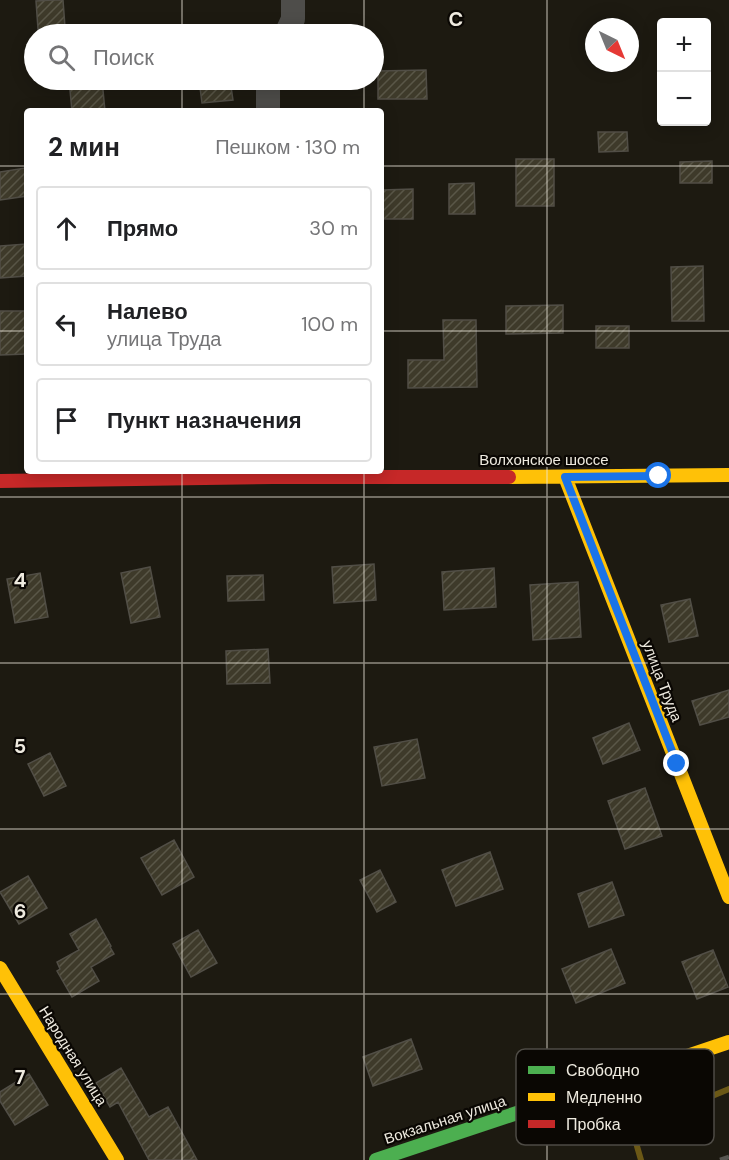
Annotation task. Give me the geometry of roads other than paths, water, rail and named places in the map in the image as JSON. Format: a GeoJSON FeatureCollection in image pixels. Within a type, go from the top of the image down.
{"type":"FeatureCollection","features":[{"type":"Feature","properties":{"kind":"street"},"geometry":{"type":"LineString","coordinates":[[291,24],[293,19],[293,0]]}},
{"type":"Feature","properties":{"kind":"street"},"geometry":{"type":"LineString","coordinates":[[268,90],[268,108]]}},
{"type":"Feature","properties":{"kind":"street","name":"Волхонское шоссе"},"geometry":{"type":"LineString","coordinates":[[0,481],[273,474],[565,477],[729,475]]}},
{"type":"Feature","properties":{"kind":"street","name":"улица Труда"},"geometry":{"type":"LineString","coordinates":[[565,477],[729,897]]}},
{"type":"Feature","properties":{"kind":"street","name":"Народная улица"},"geometry":{"type":"LineString","coordinates":[[0,968],[117,1160]]}},
{"type":"Feature","properties":{"kind":"street","name":"Вокзальная улица"},"geometry":{"type":"LineString","coordinates":[[708,1049],[729,1042]]}},
{"type":"Feature","properties":{"kind":"street","name":"Вокзальная улица"},"geometry":{"type":"LineString","coordinates":[[376,1160],[516,1113]]}},
{"type":"Feature","properties":{"kind":"waterway"},"geometry":{"type":"LineString","coordinates":[[714,1095],[729,1089]]}},
{"type":"Feature","properties":{"kind":"waterway"},"geometry":{"type":"LineString","coordinates":[[637,1145],[641,1160]]}},
{"type":"Feature","properties":{"kind":"railway"},"geometry":{"type":"LineString","coordinates":[[720,1160],[729,1157]]}}]}
